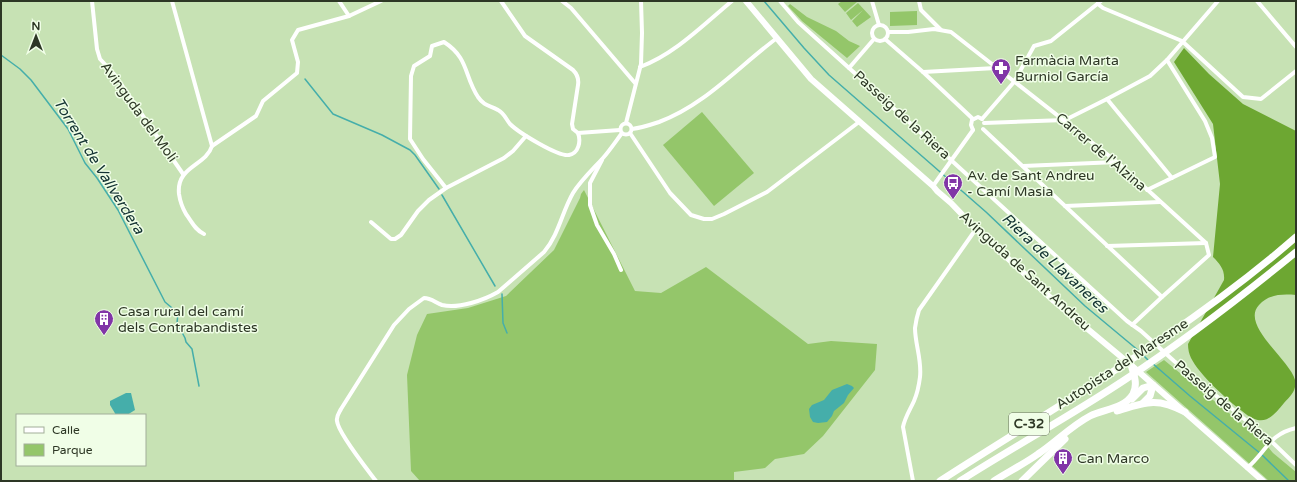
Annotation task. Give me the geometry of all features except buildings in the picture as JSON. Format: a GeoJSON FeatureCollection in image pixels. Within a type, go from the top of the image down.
{"type":"FeatureCollection","features":[{"type":"Feature","properties":{"kind":"highway","name":"Autopista del Maresme"},"geometry":{"type":"LineString","coordinates":[[940,481],[1119,369],[1184,324],[1248,276],[1296,237]]}},
{"type":"Feature","properties":{"kind":"highway","name":"Autopista del Maresme"},"geometry":{"type":"LineString","coordinates":[[960,481],[1126,379],[1258,283],[1296,252]]}},
{"type":"Feature","properties":{"kind":"highway"},"geometry":{"type":"LineString","coordinates":[[1124,404],[1132,395],[1135,388],[1135,376],[1131,365]]}},
{"type":"Feature","properties":{"kind":"highway"},"geometry":{"type":"LineString","coordinates":[[1142,403],[1150,396],[1153,384]]}},
{"type":"Feature","properties":{"kind":"highway","name":"C-32"},"geometry":{"type":"LineString","coordinates":[[994,481],[1037,455],[1082,420],[1094,414],[1124,404],[1132,399],[1143,388],[1153,384]]}},
{"type":"Feature","properties":{"kind":"highway","name":"C-32"},"geometry":{"type":"LineString","coordinates":[[1022,481],[1057,446],[1081,426],[1101,416],[1142,403],[1160,402],[1185,412]]}},
{"type":"Feature","properties":{"kind":"street","name":"Avinguda del Molí"},"geometry":{"type":"LineString","coordinates":[[92,1],[97,49],[100,59],[114,74],[184,174]]}},
{"type":"Feature","properties":{"kind":"street"},"geometry":{"type":"LineString","coordinates":[[172,1],[212,146],[211,152],[184,174],[178,187],[183,209],[198,231],[204,234]]}},
{"type":"Feature","properties":{"kind":"street"},"geometry":{"type":"LineString","coordinates":[[339,1],[349,16]]}},
{"type":"Feature","properties":{"kind":"street"},"geometry":{"type":"LineString","coordinates":[[212,146],[256,116],[263,101],[297,73],[298,62],[292,40],[298,30],[349,16],[381,1]]}},
{"type":"Feature","properties":{"kind":"street"},"geometry":{"type":"LineString","coordinates":[[446,188],[423,159],[410,139],[411,76],[414,66],[430,56],[432,46],[444,42],[452,47],[463,60],[471,84],[478,98],[489,107],[498,110],[510,124],[526,136],[562,154],[569,154],[576,151],[580,143],[578,133],[573,129],[572,124],[578,85],[577,74],[525,36],[501,1]]}},
{"type":"Feature","properties":{"kind":"street"},"geometry":{"type":"LineString","coordinates":[[562,1],[571,8],[635,83]]}},
{"type":"Feature","properties":{"kind":"street"},"geometry":{"type":"LineString","coordinates":[[376,481],[345,439],[337,424],[336,420],[341,409],[394,325],[409,309],[424,298],[428,298],[444,305],[454,305],[478,301],[490,296],[498,292],[550,245],[573,193],[614,144],[621,131],[622,125],[626,122],[640,67],[642,33],[641,1]]}},
{"type":"Feature","properties":{"kind":"street"},"geometry":{"type":"LineString","coordinates":[[640,67],[654,62],[668,53],[732,1]]}},
{"type":"Feature","properties":{"kind":"street","name":"Avinguda de Sant Andreu"},"geometry":{"type":"LineString","coordinates":[[746,1],[811,79],[858,122],[933,186],[976,229],[1054,300],[1153,384],[1262,481]]}},
{"type":"Feature","properties":{"kind":"street","name":"Passeig de la Riera"},"geometry":{"type":"LineString","coordinates":[[780,1],[798,22],[1132,325],[1271,441],[1296,465]]}},
{"type":"Feature","properties":{"kind":"street"},"geometry":{"type":"LineString","coordinates":[[872,1],[878,25]]}},
{"type":"Feature","properties":{"kind":"street"},"geometry":{"type":"LineString","coordinates":[[919,1],[921,10],[941,30]]}},
{"type":"Feature","properties":{"kind":"street"},"geometry":{"type":"LineString","coordinates":[[973,119],[978,117],[983,121],[1064,120],[1150,76],[1167,60],[1218,1]]}},
{"type":"Feature","properties":{"kind":"street"},"geometry":{"type":"LineString","coordinates":[[1258,1],[1296,47]]}},
{"type":"Feature","properties":{"kind":"street"},"geometry":{"type":"LineString","coordinates":[[982,129],[983,121],[1014,82],[1034,46],[1051,41],[1099,2],[1103,8],[1182,41],[1243,97],[1260,99],[1296,71]]}},
{"type":"Feature","properties":{"kind":"street"},"geometry":{"type":"LineString","coordinates":[[875,26],[885,26],[888,32],[885,39],[879,41],[874,39],[872,31],[875,26]]}},
{"type":"Feature","properties":{"kind":"street","name":"Carrer de l'Alzina"},"geometry":{"type":"LineString","coordinates":[[888,32],[908,32],[934,29],[951,32],[1117,162],[1206,243]]}},
{"type":"Feature","properties":{"kind":"street"},"geometry":{"type":"LineString","coordinates":[[578,133],[621,131],[624,134],[670,118],[694,104],[717,87],[777,38]]}},
{"type":"Feature","properties":{"kind":"street"},"geometry":{"type":"LineString","coordinates":[[849,68],[874,39]]}},
{"type":"Feature","properties":{"kind":"street"},"geometry":{"type":"LineString","coordinates":[[885,39],[973,119]]}},
{"type":"Feature","properties":{"kind":"street"},"geometry":{"type":"LineString","coordinates":[[1147,190],[1215,157],[1212,138],[1205,121],[1167,60]]}},
{"type":"Feature","properties":{"kind":"street"},"geometry":{"type":"LineString","coordinates":[[923,72],[996,68]]}},
{"type":"Feature","properties":{"kind":"street"},"geometry":{"type":"LineString","coordinates":[[1107,99],[1172,178]]}},
{"type":"Feature","properties":{"kind":"street"},"geometry":{"type":"LineString","coordinates":[[973,119],[971,125],[973,130]]}},
{"type":"Feature","properties":{"kind":"street"},"geometry":{"type":"LineString","coordinates":[[626,122],[630,125],[631,131],[670,193],[691,215],[697,218],[708,219],[724,214],[767,192],[858,122]]}},
{"type":"Feature","properties":{"kind":"street"},"geometry":{"type":"LineString","coordinates":[[973,130],[978,131],[982,129]]}},
{"type":"Feature","properties":{"kind":"street"},"geometry":{"type":"LineString","coordinates":[[982,129],[1162,297]]}},
{"type":"Feature","properties":{"kind":"street"},"geometry":{"type":"LineString","coordinates":[[933,186],[973,130]]}},
{"type":"Feature","properties":{"kind":"street"},"geometry":{"type":"LineString","coordinates":[[371,222],[391,239],[397,238],[401,235],[425,203],[446,188],[504,158],[513,151],[526,136]]}},
{"type":"Feature","properties":{"kind":"street"},"geometry":{"type":"LineString","coordinates":[[604,156],[590,183],[590,205],[598,225],[621,270]]}},
{"type":"Feature","properties":{"kind":"street"},"geometry":{"type":"LineString","coordinates":[[1023,166],[1117,162]]}},
{"type":"Feature","properties":{"kind":"street"},"geometry":{"type":"LineString","coordinates":[[1065,206],[1161,202]]}},
{"type":"Feature","properties":{"kind":"street"},"geometry":{"type":"LineString","coordinates":[[913,481],[903,427],[905,419],[914,401],[920,376],[915,329],[916,319],[919,310],[976,229]]}},
{"type":"Feature","properties":{"kind":"street"},"geometry":{"type":"LineString","coordinates":[[1107,246],[1206,243],[1209,255],[1132,325]]}},
{"type":"Feature","properties":{"kind":"street"},"geometry":{"type":"LineString","coordinates":[[1247,468],[1274,438],[1284,432],[1296,428]]}},
{"type":"Feature","properties":{"kind":"green space"},"geometry":{"type":"Polygon","coordinates":[[[842,1],[857,2],[845,12],[838,4],[842,1]]]}},
{"type":"Feature","properties":{"kind":"green space"},"geometry":{"type":"Polygon","coordinates":[[[858,3],[871,17],[857,27],[852,21],[863,10],[851,20],[846,13],[858,3]]]}},
{"type":"Feature","properties":{"kind":"green space"},"geometry":{"type":"Polygon","coordinates":[[[790,4],[807,17],[836,31],[849,41],[860,46],[847,58],[802,21],[788,6],[790,4]]]}},
{"type":"Feature","properties":{"kind":"green space"},"geometry":{"type":"Polygon","coordinates":[[[917,11],[917,25],[890,26],[890,12],[917,11]]]}},
{"type":"Feature","properties":{"kind":"green space"},"geometry":{"type":"Polygon","coordinates":[[[1184,48],[1209,74],[1243,104],[1296,131],[1296,295],[1271,297],[1259,305],[1255,313],[1256,322],[1261,332],[1291,372],[1295,380],[1295,387],[1291,396],[1270,418],[1265,420],[1255,419],[1249,416],[1229,400],[1200,371],[1191,358],[1189,351],[1188,344],[1224,280],[1224,273],[1222,267],[1213,257],[1220,184],[1213,124],[1174,62],[1184,48]]]}},
{"type":"Feature","properties":{"kind":"green space"},"geometry":{"type":"Polygon","coordinates":[[[702,112],[754,173],[714,206],[663,145],[702,112]]]}},
{"type":"Feature","properties":{"kind":"green space"},"geometry":{"type":"Polygon","coordinates":[[[584,190],[635,291],[661,293],[706,267],[808,344],[831,341],[877,344],[875,370],[823,436],[804,454],[775,459],[765,468],[734,472],[734,481],[420,481],[411,471],[407,375],[417,335],[427,314],[468,308],[506,296],[554,250],[584,190]]]}},
{"type":"Feature","properties":{"kind":"green space"},"geometry":{"type":"Polygon","coordinates":[[[1164,360],[1262,440],[1273,453],[1296,472],[1296,481],[1269,481],[1146,372],[1164,360]]]}},
{"type":"Feature","properties":{"kind":"water"},"geometry":{"type":"Polygon","coordinates":[[[847,384],[854,388],[844,403],[834,411],[827,422],[813,422],[810,417],[809,409],[812,405],[824,400],[832,390],[847,384]]]}},
{"type":"Feature","properties":{"kind":"water"},"geometry":{"type":"Polygon","coordinates":[[[126,393],[131,393],[135,410],[129,414],[115,414],[110,405],[110,401],[126,393]]]}},
{"type":"Feature","properties":{"kind":"waterway","name":"Riera de Llavaneres"},"geometry":{"type":"LineString","coordinates":[[764,1],[829,75],[986,212],[1085,306],[1139,351]]}},
{"type":"Feature","properties":{"kind":"waterway","name":"Torrent de Vallverdera"},"geometry":{"type":"LineString","coordinates":[[1,55],[20,69],[31,80],[68,129],[85,163],[97,178],[118,210],[165,302],[178,313],[177,323],[186,342],[192,349],[199,386]]}},
{"type":"Feature","properties":{"kind":"waterway"},"geometry":{"type":"LineString","coordinates":[[305,79],[333,114],[382,135],[410,150],[439,189]]}},
{"type":"Feature","properties":{"kind":"waterway"},"geometry":{"type":"LineString","coordinates":[[442,195],[495,286]]}},
{"type":"Feature","properties":{"kind":"waterway"},"geometry":{"type":"LineString","coordinates":[[502,294],[503,323],[507,333]]}},
{"type":"Feature","properties":{"kind":"waterway","name":"Riera de Llavaneres"},"geometry":{"type":"LineString","coordinates":[[1143,355],[1149,361]]}},
{"type":"Feature","properties":{"kind":"waterway","name":"Riera de Llavaneres"},"geometry":{"type":"LineString","coordinates":[[1152,363],[1261,454],[1289,481]]}},
{"type":"Feature","properties":{"kind":"place","name":"Farmàcia Marta Burniol García"},"geometry":{"type":"Point","coordinates":[1001,85]}},
{"type":"Feature","properties":{"kind":"place","name":"Av. de Sant Andreu - Camí Masia"},"geometry":{"type":"Point","coordinates":[953,200]}},
{"type":"Feature","properties":{"kind":"place","name":"Casa rural del camí dels Contrabandistes"},"geometry":{"type":"Point","coordinates":[104,336]}},
{"type":"Feature","properties":{"kind":"place","name":"Can Marco"},"geometry":{"type":"Point","coordinates":[1063,475]}}]}
